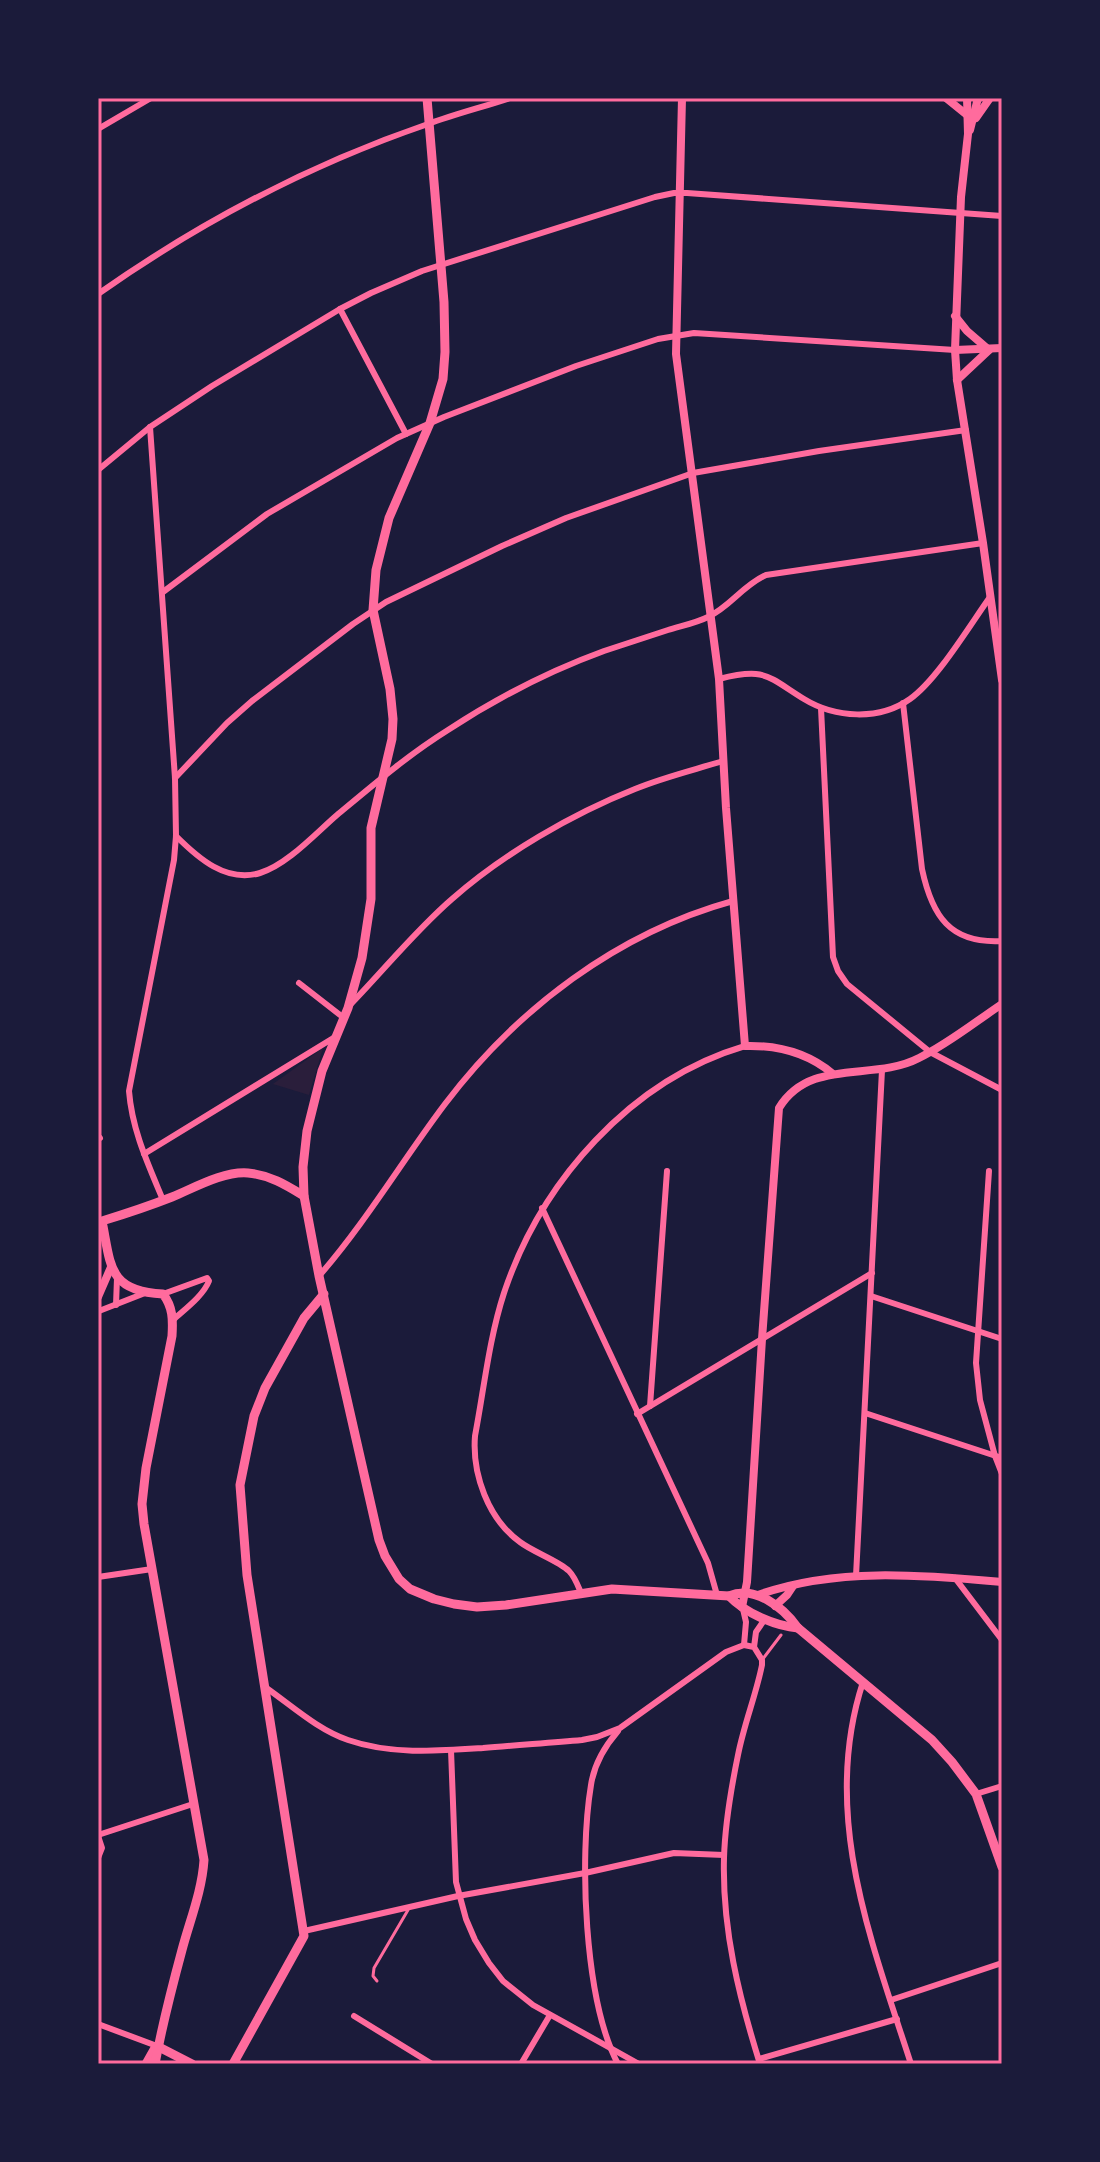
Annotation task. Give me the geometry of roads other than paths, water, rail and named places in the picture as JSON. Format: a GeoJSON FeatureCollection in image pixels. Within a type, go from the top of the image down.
{"type":"FeatureCollection","features":[{"type":"Feature","properties":{"kind":"main road"},"geometry":{"type":"LineString","coordinates":[[427,98],[444,302],[443,379],[430,423],[380,546],[373,610],[390,689],[393,719],[389,757],[371,828],[368,927],[358,976],[322,1071],[307,1131],[303,1167],[304,1196],[319,1276],[379,1540],[399,1579],[410,1589],[454,1604],[477,1607],[612,1589],[729,1596],[746,1592],[758,1595],[789,1617],[798,1628],[932,1740],[952,1762],[976,1794],[1002,1867]]}},
{"type":"Feature","properties":{"kind":"main road"},"geometry":{"type":"LineString","coordinates":[[155,2064],[157,2046],[203,1875],[204,1860],[144,1524],[143,1487],[173,1320],[163,1294],[135,1291],[117,1278],[111,1267],[100,1221],[244,1172],[284,1183],[304,1196]]}},
{"type":"Feature","properties":{"kind":"main road"},"geometry":{"type":"LineString","coordinates":[[233,2064],[304,1936],[247,1575],[240,1485],[254,1416],[265,1388],[304,1318],[324,1294]]}},
{"type":"Feature","properties":{"kind":"main road"},"geometry":{"type":"LineString","coordinates":[[729,1596],[765,1619],[798,1628]]}},
{"type":"Feature","properties":{"kind":"main road"},"geometry":{"type":"LineString","coordinates":[[742,1607],[765,1610],[775,1606]]}},
{"type":"Feature","properties":{"kind":"main road"},"geometry":{"type":"LineString","coordinates":[[146,2064],[157,2046]]}},
{"type":"Feature","properties":{"kind":"main road"},"geometry":{"type":"LineString","coordinates":[[157,2046],[192,2064]]}},
{"type":"Feature","properties":{"kind":"street"},"geometry":{"type":"LineString","coordinates":[[98,129],[151,98]]}},
{"type":"Feature","properties":{"kind":"street"},"geometry":{"type":"LineString","coordinates":[[98,294],[154,256],[265,194],[359,150],[429,123],[510,98]]}},
{"type":"Feature","properties":{"kind":"street"},"geometry":{"type":"LineString","coordinates":[[682,98],[676,335],[678,368],[719,679],[745,1046]]}},
{"type":"Feature","properties":{"kind":"street"},"geometry":{"type":"LineString","coordinates":[[946,98],[970,118]]}},
{"type":"Feature","properties":{"kind":"street"},"geometry":{"type":"LineString","coordinates":[[967,98],[970,118]]}},
{"type":"Feature","properties":{"kind":"street"},"geometry":{"type":"LineString","coordinates":[[978,98],[970,118],[960,214],[955,350],[1002,680]]}},
{"type":"Feature","properties":{"kind":"street"},"geometry":{"type":"LineString","coordinates":[[970,118],[990,98]]}},
{"type":"Feature","properties":{"kind":"street"},"geometry":{"type":"LineString","coordinates":[[98,470],[150,427],[340,309],[397,281],[645,200],[679,193],[1002,216]]}},
{"type":"Feature","properties":{"kind":"street"},"geometry":{"type":"LineString","coordinates":[[340,309],[406,434]]}},
{"type":"Feature","properties":{"kind":"street"},"geometry":{"type":"LineString","coordinates":[[955,315],[967,331],[989,350]]}},
{"type":"Feature","properties":{"kind":"street"},"geometry":{"type":"LineString","coordinates":[[163,592],[267,514],[406,434],[576,366],[676,335],[694,333],[955,350],[1002,348]]}},
{"type":"Feature","properties":{"kind":"street"},"geometry":{"type":"LineString","coordinates":[[957,380],[989,350]]}},
{"type":"Feature","properties":{"kind":"street"},"geometry":{"type":"LineString","coordinates":[[150,427],[175,778],[176,836],[129,1091],[131,1113],[163,1200]]}},
{"type":"Feature","properties":{"kind":"street"},"geometry":{"type":"LineString","coordinates":[[175,778],[252,701],[373,610],[450,570],[554,523],[693,473],[966,430]]}},
{"type":"Feature","properties":{"kind":"street"},"geometry":{"type":"LineString","coordinates":[[176,836],[198,858],[216,869],[239,875],[259,874],[297,850],[382,777],[460,722],[545,676],[607,650],[711,616],[754,580],[766,575],[983,543]]}},
{"type":"Feature","properties":{"kind":"street"},"geometry":{"type":"LineString","coordinates":[[719,679],[750,673],[763,674],[821,708],[836,713],[865,714],[903,703],[926,684],[990,597]]}},
{"type":"Feature","properties":{"kind":"street"},"geometry":{"type":"LineString","coordinates":[[903,703],[927,893],[947,925],[963,935],[983,941],[1002,941]]}},
{"type":"Feature","properties":{"kind":"street"},"geometry":{"type":"LineString","coordinates":[[821,708],[833,957],[838,971],[847,984],[930,1052],[1002,1090]]}},
{"type":"Feature","properties":{"kind":"street"},"geometry":{"type":"LineString","coordinates":[[299,983],[346,1013],[449,902],[513,854],[607,801],[656,781],[723,761]]}},
{"type":"Feature","properties":{"kind":"street"},"geometry":{"type":"LineString","coordinates":[[319,1276],[342,1249],[450,1098],[479,1062],[511,1030],[541,1003],[598,961],[687,917],[733,901]]}},
{"type":"Feature","properties":{"kind":"street"},"geometry":{"type":"LineString","coordinates":[[744,1645],[746,1622],[742,1607],[746,1592],[779,1108],[785,1098],[805,1082],[822,1076],[882,1070],[918,1059],[1002,1004]]}},
{"type":"Feature","properties":{"kind":"street"},"geometry":{"type":"LineString","coordinates":[[144,1154],[335,1037]]}},
{"type":"Feature","properties":{"kind":"street"},"geometry":{"type":"LineString","coordinates":[[581,1593],[569,1571],[517,1541],[503,1526],[483,1491],[474,1452],[503,1295],[542,1208],[589,1147],[620,1117],[647,1095],[692,1067],[745,1046],[775,1047],[791,1050],[821,1064],[833,1074]]}},
{"type":"Feature","properties":{"kind":"street"},"geometry":{"type":"LineString","coordinates":[[856,1576],[882,1070]]}},
{"type":"Feature","properties":{"kind":"street"},"geometry":{"type":"LineString","coordinates":[[650,1406],[667,1171]]}},
{"type":"Feature","properties":{"kind":"street"},"geometry":{"type":"LineString","coordinates":[[989,1171],[976,1363],[980,1400],[1002,1474]]}},
{"type":"Feature","properties":{"kind":"street"},"geometry":{"type":"LineString","coordinates":[[542,1208],[708,1563],[717,1595]]}},
{"type":"Feature","properties":{"kind":"street"},"geometry":{"type":"LineString","coordinates":[[98,1297],[111,1267]]}},
{"type":"Feature","properties":{"kind":"street"},"geometry":{"type":"LineString","coordinates":[[637,1414],[872,1273]]}},
{"type":"Feature","properties":{"kind":"street"},"geometry":{"type":"LineString","coordinates":[[116,1305],[117,1278]]}},
{"type":"Feature","properties":{"kind":"street"},"geometry":{"type":"LineString","coordinates":[[163,1294],[207,1278],[209,1281],[199,1296],[173,1320]]}},
{"type":"Feature","properties":{"kind":"street"},"geometry":{"type":"LineString","coordinates":[[99,1311],[145,1293]]}},
{"type":"Feature","properties":{"kind":"street"},"geometry":{"type":"LineString","coordinates":[[871,1296],[1002,1339]]}},
{"type":"Feature","properties":{"kind":"street"},"geometry":{"type":"LineString","coordinates":[[865,1413],[998,1457]]}},
{"type":"Feature","properties":{"kind":"street"},"geometry":{"type":"LineString","coordinates":[[98,1577],[152,1569]]}},
{"type":"Feature","properties":{"kind":"street"},"geometry":{"type":"LineString","coordinates":[[758,1595],[794,1585],[856,1576],[1002,1582]]}},
{"type":"Feature","properties":{"kind":"street"},"geometry":{"type":"LineString","coordinates":[[955,1578],[1002,1640]]}},
{"type":"Feature","properties":{"kind":"street"},"geometry":{"type":"LineString","coordinates":[[775,1606],[794,1585]]}},
{"type":"Feature","properties":{"kind":"street"},"geometry":{"type":"LineString","coordinates":[[765,1619],[756,1632],[754,1647],[762,1660],[760,1676],[738,1755],[724,1855],[728,1931],[734,1967],[760,2062],[897,2019]]}},
{"type":"Feature","properties":{"kind":"street"},"geometry":{"type":"LineString","coordinates":[[264,1686],[329,1731],[348,1740],[404,1751],[582,1740],[620,1728],[726,1652],[744,1645],[754,1647]]}},
{"type":"Feature","properties":{"kind":"street"},"geometry":{"type":"LineString","coordinates":[[863,1682],[851,1734],[846,1790],[847,1826],[858,1892],[911,2064]]}},
{"type":"Feature","properties":{"kind":"street"},"geometry":{"type":"LineString","coordinates":[[618,2064],[609,2047],[600,2016],[590,1955],[585,1873],[591,1784],[606,1745],[620,1728]]}},
{"type":"Feature","properties":{"kind":"street"},"geometry":{"type":"LineString","coordinates":[[451,1750],[456,1882],[458,1896],[475,1940],[503,1981],[516,1992],[550,2015],[639,2064]]}},
{"type":"Feature","properties":{"kind":"street"},"geometry":{"type":"LineString","coordinates":[[976,1794],[1002,1786]]}},
{"type":"Feature","properties":{"kind":"street"},"geometry":{"type":"LineString","coordinates":[[98,1858],[102,1848],[98,1835],[193,1804]]}},
{"type":"Feature","properties":{"kind":"street"},"geometry":{"type":"LineString","coordinates":[[304,1931],[458,1896],[674,1853],[724,1855]]}},
{"type":"Feature","properties":{"kind":"street"},"geometry":{"type":"LineString","coordinates":[[891,2000],[1002,1963]]}},
{"type":"Feature","properties":{"kind":"street"},"geometry":{"type":"LineString","coordinates":[[521,2064],[550,2015]]}},
{"type":"Feature","properties":{"kind":"street"},"geometry":{"type":"LineString","coordinates":[[354,2016],[432,2064]]}},
{"type":"Feature","properties":{"kind":"street"},"geometry":{"type":"LineString","coordinates":[[98,2024],[157,2046]]}},
{"type":"Feature","properties":{"kind":"lane"},"geometry":{"type":"LineString","coordinates":[[762,1660],[781,1635]]}},
{"type":"Feature","properties":{"kind":"lane"},"geometry":{"type":"LineString","coordinates":[[377,1981],[372,1973],[410,1907]]}}]}
